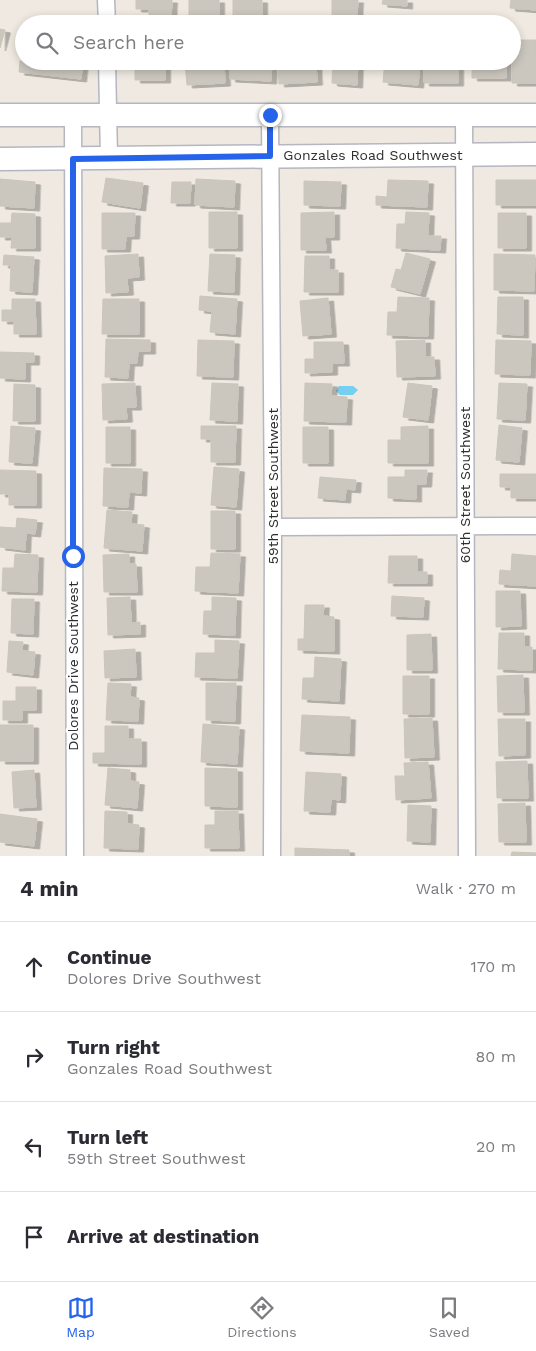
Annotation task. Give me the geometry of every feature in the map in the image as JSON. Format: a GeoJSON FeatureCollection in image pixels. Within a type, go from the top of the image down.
{"type":"FeatureCollection","features":[{"type":"Feature","properties":{"kind":"street"},"geometry":{"type":"LineString","coordinates":[[106,0],[106,15]]}},
{"type":"Feature","properties":{"kind":"street"},"geometry":{"type":"LineString","coordinates":[[107,70],[109,158]]}},
{"type":"Feature","properties":{"kind":"street"},"geometry":{"type":"LineString","coordinates":[[0,115],[536,114]]}},
{"type":"Feature","properties":{"kind":"street","name":"59th Street Southwest"},"geometry":{"type":"LineString","coordinates":[[270,115],[273,527],[272,856]]}},
{"type":"Feature","properties":{"kind":"street","name":"60th Street Southwest"},"geometry":{"type":"LineString","coordinates":[[464,115],[467,856]]}},
{"type":"Feature","properties":{"kind":"street","name":"Dolores Drive Southwest"},"geometry":{"type":"LineString","coordinates":[[73,116],[74,856]]}},
{"type":"Feature","properties":{"kind":"street","name":"Gonzales Road Southwest"},"geometry":{"type":"LineString","coordinates":[[0,159],[536,154]]}},
{"type":"Feature","properties":{"kind":"street"},"geometry":{"type":"LineString","coordinates":[[273,527],[536,526]]}},
{"type":"Feature","properties":{"kind":"water"},"geometry":{"type":"Polygon","coordinates":[[[339,386],[353,386],[358,390],[353,395],[340,395],[336,391],[339,386]]]}},
{"type":"Feature","properties":{"kind":"building"},"geometry":{"type":"Polygon","coordinates":[[[136,0],[172,0],[171,15],[149,15],[149,9],[136,9],[136,0]]]}},
{"type":"Feature","properties":{"kind":"building"},"geometry":{"type":"Polygon","coordinates":[[[189,0],[219,0],[219,15],[189,15],[189,0]]]}},
{"type":"Feature","properties":{"kind":"building"},"geometry":{"type":"Polygon","coordinates":[[[233,0],[262,0],[262,15],[233,15],[233,0]]]}},
{"type":"Feature","properties":{"kind":"building"},"geometry":{"type":"Polygon","coordinates":[[[332,0],[358,0],[357,15],[332,15],[332,0]]]}},
{"type":"Feature","properties":{"kind":"building"},"geometry":{"type":"Polygon","coordinates":[[[383,0],[407,0],[407,6],[382,4],[383,0]]]}},
{"type":"Feature","properties":{"kind":"building"},"geometry":{"type":"Polygon","coordinates":[[[511,0],[536,0],[536,10],[510,8],[511,0]]]}},
{"type":"Feature","properties":{"kind":"building"},"geometry":{"type":"Polygon","coordinates":[[[0,29],[5,30],[0,48],[0,29]]]}},
{"type":"Feature","properties":{"kind":"building"},"geometry":{"type":"Polygon","coordinates":[[[521,40],[536,40],[536,83],[512,83],[512,70],[521,70],[521,40]]]}},
{"type":"Feature","properties":{"kind":"building"},"geometry":{"type":"Polygon","coordinates":[[[19,70],[82,70],[81,79],[19,72],[19,70]]]}},
{"type":"Feature","properties":{"kind":"building"},"geometry":{"type":"Polygon","coordinates":[[[135,70],[165,70],[165,80],[135,80],[135,70]]]}},
{"type":"Feature","properties":{"kind":"building"},"geometry":{"type":"Polygon","coordinates":[[[186,70],[224,70],[225,83],[187,85],[186,70]]]}},
{"type":"Feature","properties":{"kind":"building"},"geometry":{"type":"Polygon","coordinates":[[[230,70],[272,70],[271,81],[230,79],[230,70]]]}},
{"type":"Feature","properties":{"kind":"building"},"geometry":{"type":"Polygon","coordinates":[[[278,70],[316,70],[317,82],[279,84],[278,70]]]}},
{"type":"Feature","properties":{"kind":"building"},"geometry":{"type":"Polygon","coordinates":[[[333,70],[358,70],[357,85],[332,83],[333,70]]]}},
{"type":"Feature","properties":{"kind":"building"},"geometry":{"type":"Polygon","coordinates":[[[384,70],[419,70],[418,85],[383,82],[384,70]]]}},
{"type":"Feature","properties":{"kind":"building"},"geometry":{"type":"Polygon","coordinates":[[[424,70],[458,70],[458,83],[424,83],[424,70]]]}},
{"type":"Feature","properties":{"kind":"building"},"geometry":{"type":"Polygon","coordinates":[[[472,70],[506,70],[506,78],[472,78],[472,70]]]}},
{"type":"Feature","properties":{"kind":"building"},"geometry":{"type":"Polygon","coordinates":[[[106,178],[143,183],[140,208],[102,202],[106,178]]]}},
{"type":"Feature","properties":{"kind":"building"},"geometry":{"type":"Polygon","coordinates":[[[0,179],[35,182],[34,208],[0,206],[0,179]]]}},
{"type":"Feature","properties":{"kind":"building"},"geometry":{"type":"Polygon","coordinates":[[[196,179],[235,181],[234,207],[195,205],[196,179]]]}},
{"type":"Feature","properties":{"kind":"building"},"geometry":{"type":"Polygon","coordinates":[[[388,180],[428,181],[427,207],[376,205],[376,196],[387,197],[388,180]]]}},
{"type":"Feature","properties":{"kind":"building"},"geometry":{"type":"Polygon","coordinates":[[[496,180],[536,180],[536,205],[496,205],[496,180]]]}},
{"type":"Feature","properties":{"kind":"building"},"geometry":{"type":"Polygon","coordinates":[[[304,181],[341,182],[340,206],[304,205],[304,181]]]}},
{"type":"Feature","properties":{"kind":"building"},"geometry":{"type":"Polygon","coordinates":[[[172,182],[191,182],[190,203],[171,203],[172,182]]]}},
{"type":"Feature","properties":{"kind":"building"},"geometry":{"type":"Polygon","coordinates":[[[209,212],[237,212],[237,248],[209,248],[209,212]]]}},
{"type":"Feature","properties":{"kind":"building"},"geometry":{"type":"Polygon","coordinates":[[[334,212],[334,237],[325,237],[326,250],[301,250],[301,213],[334,212]]]}},
{"type":"Feature","properties":{"kind":"building"},"geometry":{"type":"Polygon","coordinates":[[[406,212],[429,213],[428,236],[441,236],[440,250],[396,248],[397,224],[405,224],[406,212]]]}},
{"type":"Feature","properties":{"kind":"building"},"geometry":{"type":"Polygon","coordinates":[[[12,213],[35,214],[35,248],[11,248],[12,237],[0,237],[0,223],[11,223],[12,213]]]}},
{"type":"Feature","properties":{"kind":"building"},"geometry":{"type":"Polygon","coordinates":[[[102,213],[135,213],[134,236],[126,236],[125,249],[102,249],[102,213]]]}},
{"type":"Feature","properties":{"kind":"building"},"geometry":{"type":"Polygon","coordinates":[[[498,213],[526,213],[526,248],[498,248],[498,213]]]}},
{"type":"Feature","properties":{"kind":"building"},"geometry":{"type":"Polygon","coordinates":[[[406,253],[430,259],[420,294],[391,287],[396,269],[401,270],[406,253]]]}},
{"type":"Feature","properties":{"kind":"building"},"geometry":{"type":"Polygon","coordinates":[[[138,254],[139,277],[127,278],[128,292],[106,293],[105,256],[138,254]]]}},
{"type":"Feature","properties":{"kind":"building"},"geometry":{"type":"Polygon","coordinates":[[[210,254],[235,255],[234,292],[208,291],[210,254]]]}},
{"type":"Feature","properties":{"kind":"building"},"geometry":{"type":"Polygon","coordinates":[[[494,254],[535,255],[534,291],[494,290],[494,254]]]}},
{"type":"Feature","properties":{"kind":"building"},"geometry":{"type":"Polygon","coordinates":[[[4,255],[34,257],[32,292],[10,291],[11,265],[3,265],[4,255]]]}},
{"type":"Feature","properties":{"kind":"building"},"geometry":{"type":"Polygon","coordinates":[[[305,256],[329,256],[329,270],[338,270],[338,292],[304,292],[305,256]]]}},
{"type":"Feature","properties":{"kind":"building"},"geometry":{"type":"Polygon","coordinates":[[[200,296],[237,299],[235,334],[210,332],[212,311],[199,310],[200,296]]]}},
{"type":"Feature","properties":{"kind":"building"},"geometry":{"type":"Polygon","coordinates":[[[398,297],[429,298],[428,336],[387,335],[388,312],[397,312],[398,297]]]}},
{"type":"Feature","properties":{"kind":"building"},"geometry":{"type":"Polygon","coordinates":[[[498,297],[523,297],[523,335],[497,334],[498,297]]]}},
{"type":"Feature","properties":{"kind":"building"},"geometry":{"type":"Polygon","coordinates":[[[328,298],[331,334],[303,336],[300,301],[328,298]]]}},
{"type":"Feature","properties":{"kind":"building"},"geometry":{"type":"Polygon","coordinates":[[[12,299],[35,299],[36,334],[14,334],[14,321],[2,321],[2,310],[12,310],[12,299]]]}},
{"type":"Feature","properties":{"kind":"building"},"geometry":{"type":"Polygon","coordinates":[[[103,299],[139,299],[139,334],[102,334],[103,299]]]}},
{"type":"Feature","properties":{"kind":"building"},"geometry":{"type":"Polygon","coordinates":[[[106,339],[150,340],[150,351],[138,351],[137,363],[129,363],[128,378],[105,377],[106,339]]]}},
{"type":"Feature","properties":{"kind":"building"},"geometry":{"type":"Polygon","coordinates":[[[198,340],[234,341],[233,377],[197,376],[198,340]]]}},
{"type":"Feature","properties":{"kind":"building"},"geometry":{"type":"Polygon","coordinates":[[[425,340],[425,357],[434,357],[435,376],[397,377],[396,341],[425,340]]]}},
{"type":"Feature","properties":{"kind":"building"},"geometry":{"type":"Polygon","coordinates":[[[496,340],[531,341],[530,375],[495,374],[496,340]]]}},
{"type":"Feature","properties":{"kind":"building"},"geometry":{"type":"Polygon","coordinates":[[[314,342],[343,342],[344,363],[332,363],[332,372],[305,373],[305,359],[314,359],[314,342]]]}},
{"type":"Feature","properties":{"kind":"building"},"geometry":{"type":"Polygon","coordinates":[[[0,352],[34,353],[34,362],[25,362],[25,379],[0,378],[0,352]]]}},
{"type":"Feature","properties":{"kind":"building"},"geometry":{"type":"Polygon","coordinates":[[[135,383],[136,407],[126,407],[127,419],[103,420],[102,384],[135,383]]]}},
{"type":"Feature","properties":{"kind":"building"},"geometry":{"type":"Polygon","coordinates":[[[212,383],[238,384],[237,421],[210,420],[212,383]]]}},
{"type":"Feature","properties":{"kind":"building"},"geometry":{"type":"Polygon","coordinates":[[[305,383],[332,384],[331,396],[347,397],[346,422],[304,421],[305,383]]]}},
{"type":"Feature","properties":{"kind":"building"},"geometry":{"type":"Polygon","coordinates":[[[408,383],[432,386],[428,420],[403,417],[408,383]]]}},
{"type":"Feature","properties":{"kind":"building"},"geometry":{"type":"Polygon","coordinates":[[[499,383],[527,384],[525,420],[497,419],[499,383]]]}},
{"type":"Feature","properties":{"kind":"building"},"geometry":{"type":"Polygon","coordinates":[[[14,384],[35,385],[35,421],[13,421],[14,384]]]}},
{"type":"Feature","properties":{"kind":"building"},"geometry":{"type":"Polygon","coordinates":[[[499,425],[522,428],[519,462],[496,460],[499,425]]]}},
{"type":"Feature","properties":{"kind":"building"},"geometry":{"type":"Polygon","coordinates":[[[11,426],[35,428],[32,463],[9,462],[11,426]]]}},
{"type":"Feature","properties":{"kind":"building"},"geometry":{"type":"Polygon","coordinates":[[[201,426],[236,426],[235,462],[211,462],[211,439],[201,439],[201,426]]]}},
{"type":"Feature","properties":{"kind":"building"},"geometry":{"type":"Polygon","coordinates":[[[428,426],[428,463],[388,463],[388,440],[401,440],[401,427],[428,426]]]}},
{"type":"Feature","properties":{"kind":"building"},"geometry":{"type":"Polygon","coordinates":[[[106,427],[130,427],[130,463],[106,463],[106,427]]]}},
{"type":"Feature","properties":{"kind":"building"},"geometry":{"type":"Polygon","coordinates":[[[303,427],[328,427],[328,463],[303,463],[303,427]]]}},
{"type":"Feature","properties":{"kind":"building"},"geometry":{"type":"Polygon","coordinates":[[[214,467],[239,469],[236,507],[211,505],[214,467]]]}},
{"type":"Feature","properties":{"kind":"building"},"geometry":{"type":"Polygon","coordinates":[[[104,468],[142,469],[141,493],[129,492],[128,507],[103,506],[104,468]]]}},
{"type":"Feature","properties":{"kind":"building"},"geometry":{"type":"Polygon","coordinates":[[[0,470],[36,471],[36,505],[9,505],[9,494],[0,494],[0,470]]]}},
{"type":"Feature","properties":{"kind":"building"},"geometry":{"type":"Polygon","coordinates":[[[405,470],[427,470],[426,484],[416,484],[416,499],[388,498],[388,477],[405,477],[405,470]]]}},
{"type":"Feature","properties":{"kind":"building"},"geometry":{"type":"Polygon","coordinates":[[[500,474],[536,474],[536,498],[511,498],[511,487],[500,487],[500,474]]]}},
{"type":"Feature","properties":{"kind":"building"},"geometry":{"type":"Polygon","coordinates":[[[320,477],[356,480],[355,490],[346,489],[345,500],[318,498],[320,477]]]}},
{"type":"Feature","properties":{"kind":"building"},"geometry":{"type":"Polygon","coordinates":[[[107,510],[132,512],[131,524],[144,525],[142,551],[104,548],[107,510]]]}},
{"type":"Feature","properties":{"kind":"building"},"geometry":{"type":"Polygon","coordinates":[[[211,511],[235,511],[235,549],[211,549],[211,511]]]}},
{"type":"Feature","properties":{"kind":"building"},"geometry":{"type":"Polygon","coordinates":[[[17,518],[37,520],[35,534],[26,533],[25,550],[0,547],[0,527],[16,528],[17,518]]]}},
{"type":"Feature","properties":{"kind":"building"},"geometry":{"type":"Polygon","coordinates":[[[211,553],[240,554],[238,593],[195,591],[196,567],[210,567],[211,553]]]}},
{"type":"Feature","properties":{"kind":"building"},"geometry":{"type":"Polygon","coordinates":[[[15,554],[38,555],[37,592],[2,591],[3,568],[14,568],[15,554]]]}},
{"type":"Feature","properties":{"kind":"building"},"geometry":{"type":"Polygon","coordinates":[[[129,554],[129,564],[136,564],[137,592],[104,592],[103,555],[129,554]]]}},
{"type":"Feature","properties":{"kind":"building"},"geometry":{"type":"Polygon","coordinates":[[[512,554],[536,556],[536,586],[499,584],[500,570],[511,571],[512,554]]]}},
{"type":"Feature","properties":{"kind":"building"},"geometry":{"type":"Polygon","coordinates":[[[389,556],[417,556],[417,572],[427,572],[427,583],[388,583],[389,556]]]}},
{"type":"Feature","properties":{"kind":"building"},"geometry":{"type":"Polygon","coordinates":[[[496,591],[520,591],[521,626],[496,627],[496,591]]]}},
{"type":"Feature","properties":{"kind":"building"},"geometry":{"type":"Polygon","coordinates":[[[392,596],[424,598],[423,617],[391,616],[392,596]]]}},
{"type":"Feature","properties":{"kind":"building"},"geometry":{"type":"Polygon","coordinates":[[[130,597],[131,623],[140,622],[140,634],[108,635],[107,598],[130,597]]]}},
{"type":"Feature","properties":{"kind":"building"},"geometry":{"type":"Polygon","coordinates":[[[212,597],[236,598],[235,635],[203,634],[204,611],[212,611],[212,597]]]}},
{"type":"Feature","properties":{"kind":"building"},"geometry":{"type":"Polygon","coordinates":[[[12,599],[34,599],[33,634],[11,633],[12,599]]]}},
{"type":"Feature","properties":{"kind":"building"},"geometry":{"type":"Polygon","coordinates":[[[305,605],[324,605],[323,616],[334,617],[334,651],[298,650],[298,639],[304,639],[305,605]]]}},
{"type":"Feature","properties":{"kind":"building"},"geometry":{"type":"Polygon","coordinates":[[[499,633],[524,633],[524,647],[532,647],[532,670],[498,669],[499,633]]]}},
{"type":"Feature","properties":{"kind":"building"},"geometry":{"type":"Polygon","coordinates":[[[431,634],[432,670],[407,670],[407,635],[431,634]]]}},
{"type":"Feature","properties":{"kind":"building"},"geometry":{"type":"Polygon","coordinates":[[[215,640],[239,641],[237,678],[195,677],[196,653],[215,653],[215,640]]]}},
{"type":"Feature","properties":{"kind":"building"},"geometry":{"type":"Polygon","coordinates":[[[9,641],[23,642],[22,651],[35,652],[33,675],[7,672],[9,641]]]}},
{"type":"Feature","properties":{"kind":"building"},"geometry":{"type":"Polygon","coordinates":[[[135,649],[136,677],[105,678],[104,651],[135,649]]]}},
{"type":"Feature","properties":{"kind":"building"},"geometry":{"type":"Polygon","coordinates":[[[315,657],[341,659],[339,701],[302,699],[303,678],[314,678],[315,657]]]}},
{"type":"Feature","properties":{"kind":"building"},"geometry":{"type":"Polygon","coordinates":[[[523,675],[524,712],[498,712],[497,676],[523,675]]]}},
{"type":"Feature","properties":{"kind":"building"},"geometry":{"type":"Polygon","coordinates":[[[403,676],[429,676],[429,714],[403,714],[403,676]]]}},
{"type":"Feature","properties":{"kind":"building"},"geometry":{"type":"Polygon","coordinates":[[[108,683],[131,684],[130,697],[139,698],[138,721],[106,720],[108,683]]]}},
{"type":"Feature","properties":{"kind":"building"},"geometry":{"type":"Polygon","coordinates":[[[206,683],[236,683],[235,721],[206,720],[206,683]]]}},
{"type":"Feature","properties":{"kind":"building"},"geometry":{"type":"Polygon","coordinates":[[[16,687],[36,687],[36,710],[22,710],[22,720],[3,720],[3,701],[16,701],[16,687]]]}},
{"type":"Feature","properties":{"kind":"building"},"geometry":{"type":"Polygon","coordinates":[[[302,715],[350,717],[349,753],[300,751],[302,715]]]}},
{"type":"Feature","properties":{"kind":"building"},"geometry":{"type":"Polygon","coordinates":[[[432,718],[434,757],[405,758],[404,719],[432,718]]]}},
{"type":"Feature","properties":{"kind":"building"},"geometry":{"type":"Polygon","coordinates":[[[498,719],[525,719],[525,755],[499,756],[498,719]]]}},
{"type":"Feature","properties":{"kind":"building"},"geometry":{"type":"Polygon","coordinates":[[[203,724],[239,727],[237,764],[201,762],[203,724]]]}},
{"type":"Feature","properties":{"kind":"building"},"geometry":{"type":"Polygon","coordinates":[[[0,725],[33,725],[33,761],[0,761],[0,725]]]}},
{"type":"Feature","properties":{"kind":"building"},"geometry":{"type":"Polygon","coordinates":[[[105,726],[128,726],[128,739],[141,739],[141,764],[93,763],[93,753],[105,753],[105,726]]]}},
{"type":"Feature","properties":{"kind":"building"},"geometry":{"type":"Polygon","coordinates":[[[527,761],[528,798],[497,798],[496,762],[527,761]]]}},
{"type":"Feature","properties":{"kind":"building"},"geometry":{"type":"Polygon","coordinates":[[[428,762],[431,798],[396,800],[395,776],[405,776],[404,763],[428,762]]]}},
{"type":"Feature","properties":{"kind":"building"},"geometry":{"type":"Polygon","coordinates":[[[108,768],[130,770],[130,781],[139,782],[137,808],[105,805],[108,768]]]}},
{"type":"Feature","properties":{"kind":"building"},"geometry":{"type":"Polygon","coordinates":[[[205,768],[237,769],[237,807],[205,806],[205,768]]]}},
{"type":"Feature","properties":{"kind":"building"},"geometry":{"type":"Polygon","coordinates":[[[34,770],[36,807],[14,808],[12,772],[34,770]]]}},
{"type":"Feature","properties":{"kind":"building"},"geometry":{"type":"Polygon","coordinates":[[[306,772],[341,774],[340,800],[331,799],[330,812],[304,811],[306,772]]]}},
{"type":"Feature","properties":{"kind":"building"},"geometry":{"type":"Polygon","coordinates":[[[525,803],[526,842],[499,842],[498,804],[525,803]]]}},
{"type":"Feature","properties":{"kind":"building"},"geometry":{"type":"Polygon","coordinates":[[[408,805],[431,806],[430,842],[407,841],[408,805]]]}},
{"type":"Feature","properties":{"kind":"building"},"geometry":{"type":"Polygon","coordinates":[[[105,811],[127,812],[127,824],[139,825],[138,849],[104,848],[105,811]]]}},
{"type":"Feature","properties":{"kind":"building"},"geometry":{"type":"Polygon","coordinates":[[[215,811],[238,811],[239,848],[205,848],[205,825],[215,825],[215,811]]]}},
{"type":"Feature","properties":{"kind":"building"},"geometry":{"type":"Polygon","coordinates":[[[0,814],[37,819],[34,846],[0,842],[0,814]]]}},
{"type":"Feature","properties":{"kind":"building"},"geometry":{"type":"Polygon","coordinates":[[[295,848],[349,850],[349,856],[295,856],[295,848]]]}},
{"type":"Feature","properties":{"kind":"building"},"geometry":{"type":"Polygon","coordinates":[[[512,852],[536,853],[536,856],[511,856],[512,852]]]}},
{"type":"Feature","properties":{"kind":"route"},"geometry":{"type":"LineString","coordinates":[[73,556],[73,159],[270,156],[270,115]]}}]}
